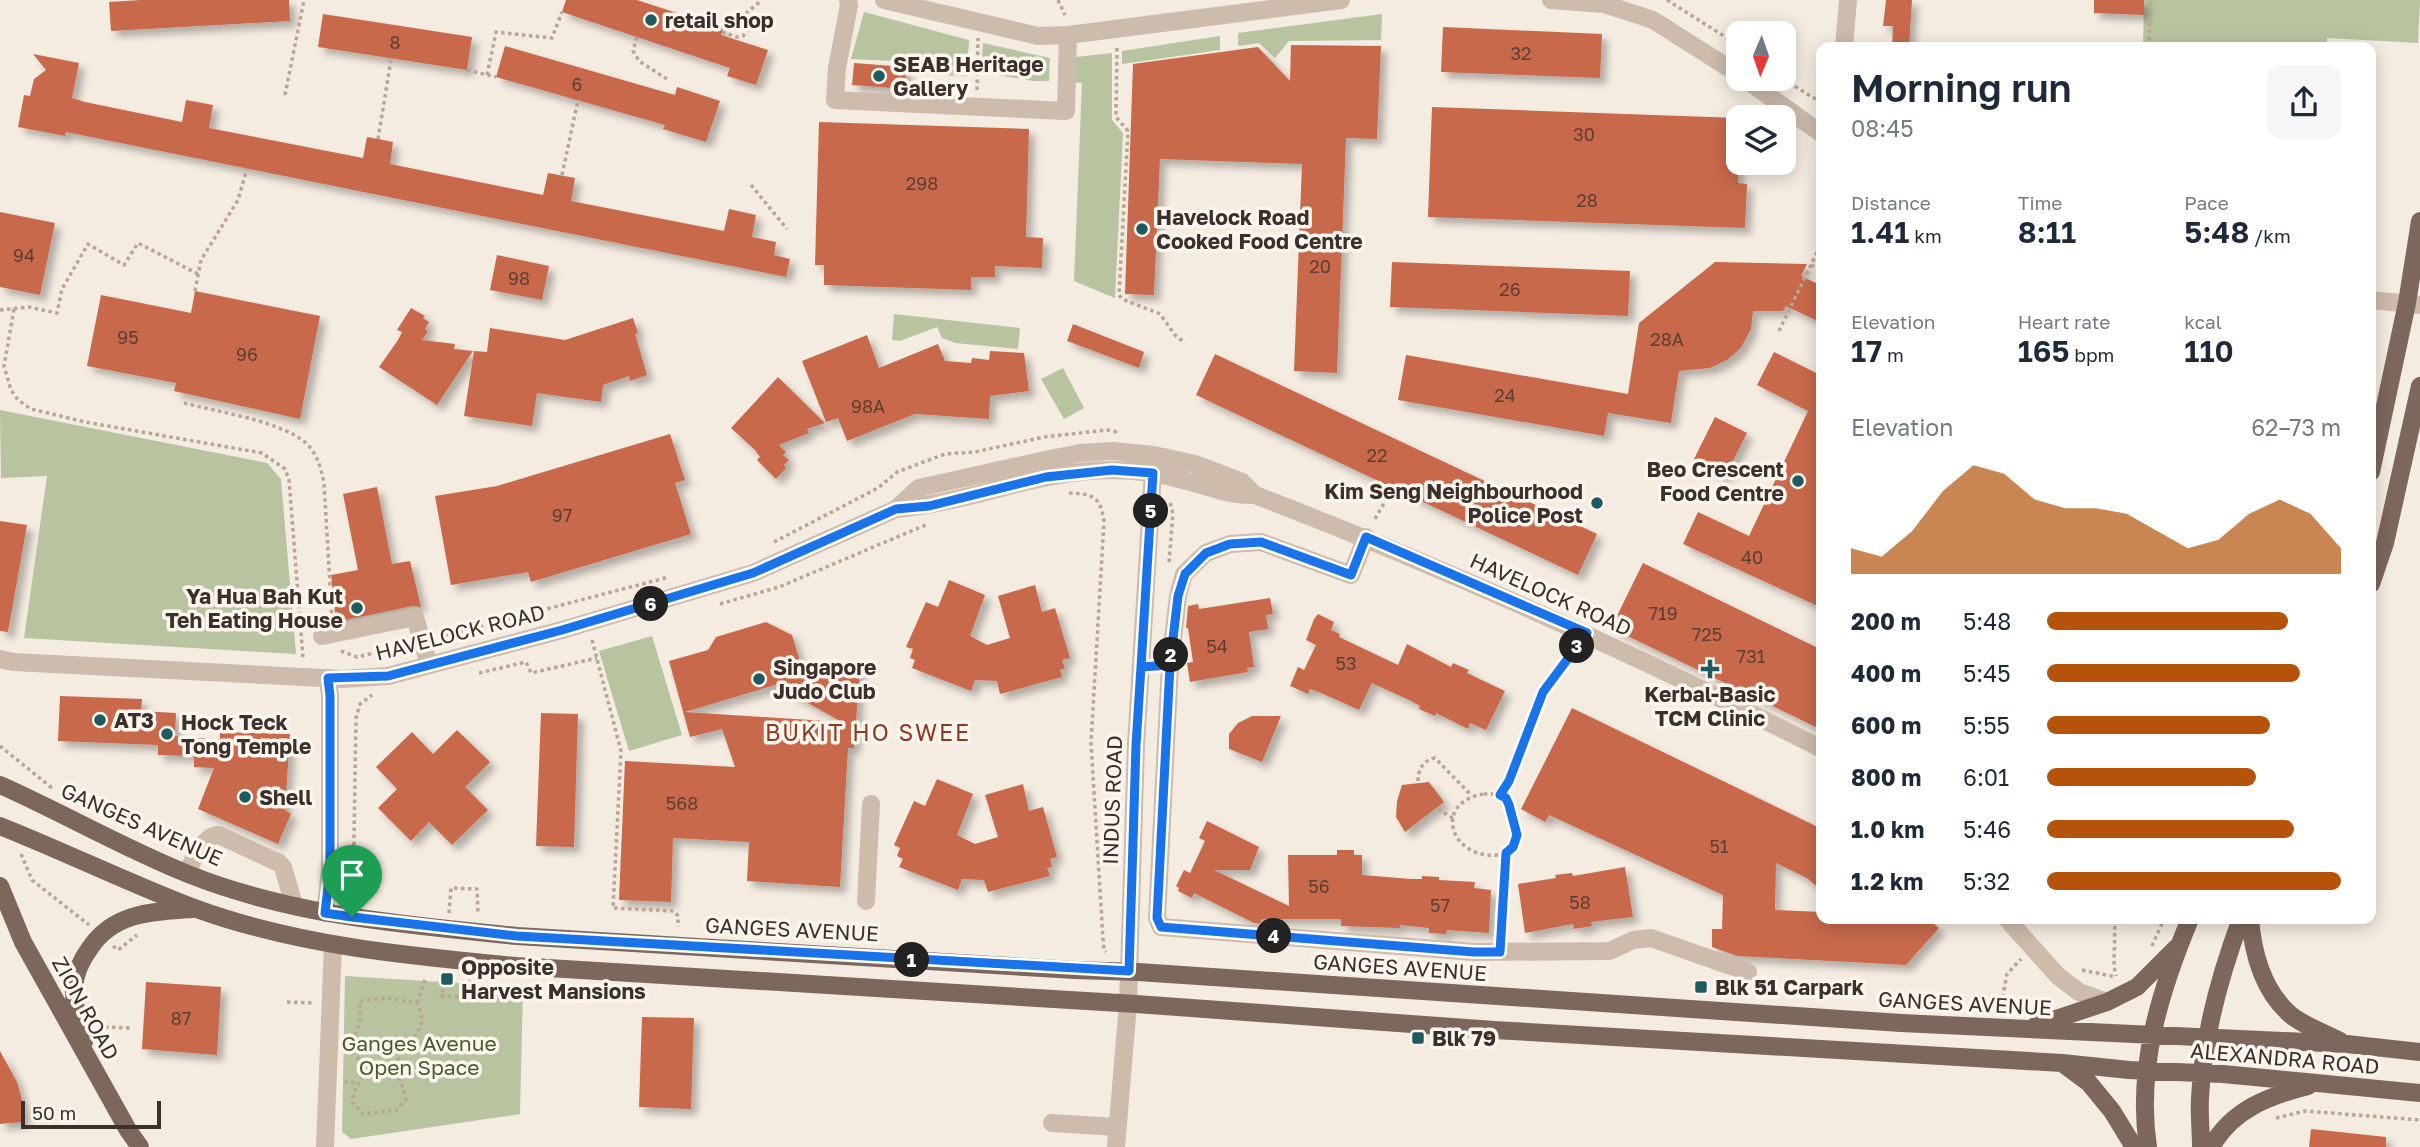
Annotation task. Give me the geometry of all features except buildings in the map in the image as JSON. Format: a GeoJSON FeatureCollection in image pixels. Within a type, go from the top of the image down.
{"type":"FeatureCollection","features":[{"type":"Feature","properties":{"kind":"main road"},"geometry":{"type":"LineString","coordinates":[[2376,452],[2414,304],[2420,220]]}},
{"type":"Feature","properties":{"kind":"main road"},"geometry":{"type":"LineString","coordinates":[[2376,569],[2385,543],[2420,386]]}},
{"type":"Feature","properties":{"kind":"main road","name":"GANGES AVENUE"},"geometry":{"type":"LineString","coordinates":[[0,785],[188,874],[294,905],[352,917],[517,936],[2151,1035]]}},
{"type":"Feature","properties":{"kind":"main road"},"geometry":{"type":"LineString","coordinates":[[0,826],[197,909],[254,926],[333,944],[516,966],[1480,1029],[2062,1063],[2147,1071]]}},
{"type":"Feature","properties":{"kind":"main road","name":"ZION ROAD"},"geometry":{"type":"LineString","coordinates":[[0,886],[23,942],[140,1147]]}},
{"type":"Feature","properties":{"kind":"main road"},"geometry":{"type":"LineString","coordinates":[[86,1056],[74,989],[80,962],[100,933],[119,922],[148,912],[197,909]]}},
{"type":"Feature","properties":{"kind":"main road"},"geometry":{"type":"LineString","coordinates":[[2148,1147],[2144,1094],[2151,1035],[2178,946],[2188,924]]}},
{"type":"Feature","properties":{"kind":"main road"},"geometry":{"type":"LineString","coordinates":[[2201,1147],[2200,1099],[2212,1015],[2228,954],[2239,924]]}},
{"type":"Feature","properties":{"kind":"main road"},"geometry":{"type":"LineString","coordinates":[[2250,924],[2252,946],[2267,986],[2292,1016],[2347,1044]]}},
{"type":"Feature","properties":{"kind":"main road"},"geometry":{"type":"LineString","coordinates":[[2026,1029],[2107,1002],[2137,987],[2178,946]]}},
{"type":"Feature","properties":{"kind":"main road","name":"ALEXANDRA ROAD"},"geometry":{"type":"LineString","coordinates":[[2151,1035],[2347,1044],[2420,1052]]}},
{"type":"Feature","properties":{"kind":"main road"},"geometry":{"type":"LineString","coordinates":[[2062,1063],[2089,1083],[2112,1111],[2134,1147]]}},
{"type":"Feature","properties":{"kind":"main road","name":"ALEXANDRA ROAD"},"geometry":{"type":"LineString","coordinates":[[2147,1071],[2420,1093]]}},
{"type":"Feature","properties":{"kind":"main road"},"geometry":{"type":"LineString","coordinates":[[2211,1147],[2232,1119],[2265,1098],[2322,1083]]}},
{"type":"Feature","properties":{"kind":"street"},"geometry":{"type":"LineString","coordinates":[[848,0],[837,68],[835,100],[1066,111],[1068,35]]}},
{"type":"Feature","properties":{"kind":"street"},"geometry":{"type":"LineString","coordinates":[[884,0],[1038,36],[1068,35],[1223,15],[1268,4],[1341,0]]}},
{"type":"Feature","properties":{"kind":"street"},"geometry":{"type":"LineString","coordinates":[[1551,0],[1604,4],[1653,20],[1726,66]]}},
{"type":"Feature","properties":{"kind":"street"},"geometry":{"type":"LineString","coordinates":[[1844,42],[1848,0]]}},
{"type":"Feature","properties":{"kind":"street"},"geometry":{"type":"LineString","coordinates":[[1762,91],[1816,130]]}},
{"type":"Feature","properties":{"kind":"street"},"geometry":{"type":"LineString","coordinates":[[2376,300],[2414,304]]}},
{"type":"Feature","properties":{"kind":"street","name":"HAVELOCK ROAD"},"geometry":{"type":"LineString","coordinates":[[4,662],[328,678],[388,676],[562,630],[753,573],[896,509],[919,488],[1080,453],[1113,451],[1154,455],[1195,464],[1242,482],[1255,495]]}},
{"type":"Feature","properties":{"kind":"street","name":"INDUS ROAD"},"geometry":{"type":"LineString","coordinates":[[1116,1147],[1128,1004],[1136,745],[1154,455]]}},
{"type":"Feature","properties":{"kind":"street","name":"HAVELOCK ROAD"},"geometry":{"type":"LineString","coordinates":[[896,509],[929,506],[1046,477],[1112,470],[1153,473],[1236,496],[1255,495],[1366,537],[1587,633],[1816,745]]}},
{"type":"Feature","properties":{"kind":"street"},"geometry":{"type":"LineString","coordinates":[[1366,537],[1351,575],[1261,542],[1230,544],[1206,553],[1185,574],[1178,596],[1170,665],[1157,918],[1161,927],[1474,952],[1610,951],[1633,940],[1651,938],[1748,972]]}},
{"type":"Feature","properties":{"kind":"street"},"geometry":{"type":"LineString","coordinates":[[328,635],[415,617],[429,665]]}},
{"type":"Feature","properties":{"kind":"street"},"geometry":{"type":"LineString","coordinates":[[1141,667],[1170,665]]}},
{"type":"Feature","properties":{"kind":"street"},"geometry":{"type":"LineString","coordinates":[[325,913],[330,870],[328,678]]}},
{"type":"Feature","properties":{"kind":"street"},"geometry":{"type":"LineString","coordinates":[[866,901],[871,804]]}},
{"type":"Feature","properties":{"kind":"street"},"geometry":{"type":"LineString","coordinates":[[188,874],[205,839],[212,834],[219,835],[279,863],[283,867],[294,905]]}},
{"type":"Feature","properties":{"kind":"street"},"geometry":{"type":"LineString","coordinates":[[2011,924],[2057,976],[2079,992],[2107,1002]]}},
{"type":"Feature","properties":{"kind":"street"},"geometry":{"type":"LineString","coordinates":[[326,1147],[333,944]]}},
{"type":"Feature","properties":{"kind":"street"},"geometry":{"type":"LineString","coordinates":[[1052,1123],[1117,1127]]}},
{"type":"Feature","properties":{"kind":"path"},"geometry":{"type":"LineString","coordinates":[[285,94],[304,0]]}},
{"type":"Feature","properties":{"kind":"path"},"geometry":{"type":"LineString","coordinates":[[722,32],[737,37],[748,32],[751,27],[745,14],[762,0]]}},
{"type":"Feature","properties":{"kind":"path"},"geometry":{"type":"LineString","coordinates":[[1058,0],[1065,15]]}},
{"type":"Feature","properties":{"kind":"path"},"geometry":{"type":"LineString","coordinates":[[1667,0],[1726,37]]}},
{"type":"Feature","properties":{"kind":"path"},"geometry":{"type":"LineString","coordinates":[[2148,42],[2150,0]]}},
{"type":"Feature","properties":{"kind":"path"},"geometry":{"type":"LineString","coordinates":[[486,75],[496,32],[552,38],[562,12]]}},
{"type":"Feature","properties":{"kind":"path"},"geometry":{"type":"LineString","coordinates":[[977,107],[978,34]]}},
{"type":"Feature","properties":{"kind":"path"},"geometry":{"type":"LineString","coordinates":[[637,37],[633,51],[639,61],[670,81]]}},
{"type":"Feature","properties":{"kind":"path"},"geometry":{"type":"LineString","coordinates":[[1117,48],[1116,117],[1128,131],[1119,295],[1122,299],[1160,314],[1175,335],[1185,343]]}},
{"type":"Feature","properties":{"kind":"path"},"geometry":{"type":"LineString","coordinates":[[378,139],[391,60]]}},
{"type":"Feature","properties":{"kind":"path"},"geometry":{"type":"LineString","coordinates":[[467,70],[496,77]]}},
{"type":"Feature","properties":{"kind":"path"},"geometry":{"type":"LineString","coordinates":[[1796,87],[1816,99]]}},
{"type":"Feature","properties":{"kind":"path"},"geometry":{"type":"LineString","coordinates":[[562,175],[578,100]]}},
{"type":"Feature","properties":{"kind":"path"},"geometry":{"type":"LineString","coordinates":[[195,291],[201,260],[238,200],[247,168]]}},
{"type":"Feature","properties":{"kind":"path"},"geometry":{"type":"LineString","coordinates":[[751,185],[787,229]]}},
{"type":"Feature","properties":{"kind":"path"},"geometry":{"type":"LineString","coordinates":[[0,310],[29,307],[57,313],[62,289],[88,244],[124,265],[138,243],[198,274]]}},
{"type":"Feature","properties":{"kind":"path"},"geometry":{"type":"LineString","coordinates":[[1779,331],[1816,255]]}},
{"type":"Feature","properties":{"kind":"path"},"geometry":{"type":"LineString","coordinates":[[1811,265],[1816,267]]}},
{"type":"Feature","properties":{"kind":"path"},"geometry":{"type":"LineString","coordinates":[[14,309],[4,366],[11,390],[18,400],[31,409],[85,422],[262,453],[285,468],[289,480],[304,658]]}},
{"type":"Feature","properties":{"kind":"path"},"geometry":{"type":"LineString","coordinates":[[184,403],[286,429],[308,445],[320,464],[324,483],[328,635],[338,648],[357,657],[679,575]]}},
{"type":"Feature","properties":{"kind":"path"},"geometry":{"type":"LineString","coordinates":[[1096,498],[1101,504],[1104,521],[1091,743],[1104,950],[1113,958]]}},
{"type":"Feature","properties":{"kind":"path"},"geometry":{"type":"LineString","coordinates":[[1375,519],[1387,498]]}},
{"type":"Feature","properties":{"kind":"path"},"geometry":{"type":"LineString","coordinates":[[712,606],[779,587],[932,522]]}},
{"type":"Feature","properties":{"kind":"path"},"geometry":{"type":"LineString","coordinates":[[768,546],[791,532]]}},
{"type":"Feature","properties":{"kind":"path"},"geometry":{"type":"LineString","coordinates":[[1500,795],[1509,781],[1543,692],[1587,633]]}},
{"type":"Feature","properties":{"kind":"path"},"geometry":{"type":"LineString","coordinates":[[592,640],[621,751],[613,908],[674,911],[678,916],[678,926]]}},
{"type":"Feature","properties":{"kind":"path"},"geometry":{"type":"LineString","coordinates":[[475,673],[526,662],[531,673],[597,658]]}},
{"type":"Feature","properties":{"kind":"path"},"geometry":{"type":"LineString","coordinates":[[352,917],[356,718],[360,704],[372,695]]}},
{"type":"Feature","properties":{"kind":"path"},"geometry":{"type":"LineString","coordinates":[[1418,781],[1422,766],[1429,759],[1435,758],[1472,796]]}},
{"type":"Feature","properties":{"kind":"path"},"geometry":{"type":"LineString","coordinates":[[1500,795],[1506,798],[1517,835],[1513,847],[1506,853],[1493,855],[1478,852],[1461,844],[1453,834],[1456,810],[1464,800],[1472,796],[1500,795]]}},
{"type":"Feature","properties":{"kind":"path"},"geometry":{"type":"LineString","coordinates":[[1438,809],[1454,819]]}},
{"type":"Feature","properties":{"kind":"path"},"geometry":{"type":"LineString","coordinates":[[20,852],[33,880],[83,920]]}},
{"type":"Feature","properties":{"kind":"path"},"geometry":{"type":"LineString","coordinates":[[1500,952],[1506,853]]}},
{"type":"Feature","properties":{"kind":"path"},"geometry":{"type":"LineString","coordinates":[[449,919],[451,888]]}},
{"type":"Feature","properties":{"kind":"path"},"geometry":{"type":"LineString","coordinates":[[2075,968],[2116,977],[2115,924]]}},
{"type":"Feature","properties":{"kind":"path"},"geometry":{"type":"LineString","coordinates":[[118,950],[142,932]]}},
{"type":"Feature","properties":{"kind":"path"},"geometry":{"type":"LineString","coordinates":[[1997,1027],[2007,974],[2024,956]]}},
{"type":"Feature","properties":{"kind":"path"},"geometry":{"type":"LineString","coordinates":[[417,1003],[388,998],[360,1001],[360,1022],[352,1042],[353,1052],[364,1071],[352,1102],[363,1114],[397,1110],[403,1106],[406,1099],[397,1064],[401,1051],[412,1041],[420,1028],[422,1013],[417,1003],[426,977]]}},
{"type":"Feature","properties":{"kind":"path"},"geometry":{"type":"LineString","coordinates":[[447,979],[441,996],[468,997]]}},
{"type":"Feature","properties":{"kind":"path"},"geometry":{"type":"LineString","coordinates":[[288,1002],[319,1003]]}},
{"type":"Feature","properties":{"kind":"path"},"geometry":{"type":"LineString","coordinates":[[105,1027],[130,1028]]}},
{"type":"Feature","properties":{"kind":"path"},"geometry":{"type":"LineString","coordinates":[[338,1082],[359,1083]]}},
{"type":"Feature","properties":{"kind":"path"},"geometry":{"type":"LineString","coordinates":[[2276,1118],[2305,1111],[2420,1120]]}},
{"type":"Feature","properties":{"kind":"green space"},"geometry":{"type":"Polygon","coordinates":[[[2144,0],[2420,0],[2418,43],[2327,38],[2327,42],[2143,42],[2144,0]]]}},
{"type":"Feature","properties":{"kind":"green space"},"geometry":{"type":"Polygon","coordinates":[[[864,12],[969,40],[967,76],[915,74],[913,62],[851,59],[864,12]]]}},
{"type":"Feature","properties":{"kind":"green space"},"geometry":{"type":"Polygon","coordinates":[[[1382,14],[1381,40],[1289,41],[1275,58],[1259,43],[1238,46],[1238,33],[1382,14]]]}},
{"type":"Feature","properties":{"kind":"green space"},"geometry":{"type":"Polygon","coordinates":[[[1220,36],[1220,50],[1122,64],[1122,51],[1220,36]]]}},
{"type":"Feature","properties":{"kind":"green space"},"geometry":{"type":"Polygon","coordinates":[[[983,43],[1050,58],[1049,81],[981,72],[983,43]]]}},
{"type":"Feature","properties":{"kind":"green space"},"geometry":{"type":"Polygon","coordinates":[[[1112,53],[1112,120],[1123,133],[1115,298],[1074,281],[1082,83],[1074,82],[1076,57],[1112,53]]]}},
{"type":"Feature","properties":{"kind":"green space"},"geometry":{"type":"Polygon","coordinates":[[[894,314],[1020,328],[1018,349],[955,343],[942,338],[937,327],[900,341],[892,340],[894,314]]]}},
{"type":"Feature","properties":{"kind":"green space"},"geometry":{"type":"Polygon","coordinates":[[[1063,368],[1084,408],[1064,419],[1041,379],[1063,368]]]}},
{"type":"Feature","properties":{"kind":"green space"},"geometry":{"type":"Polygon","coordinates":[[[0,410],[267,463],[281,479],[296,654],[24,638],[47,476],[1,478],[0,410]]]}},
{"type":"Feature","properties":{"kind":"green space"},"geometry":{"type":"Polygon","coordinates":[[[652,636],[682,735],[629,751],[599,651],[652,636]]]}},
{"type":"Feature","properties":{"kind":"green space","name":"Ganges Avenue Open Space"},"geometry":{"type":"Polygon","coordinates":[[[345,976],[523,987],[520,1114],[351,1139],[342,1132],[345,976]]]}},
{"type":"Feature","properties":{"kind":"place","name":"retail shop"},"geometry":{"type":"Point","coordinates":[651,20]}},
{"type":"Feature","properties":{"kind":"place","name":"SEAB Heritage Gallery"},"geometry":{"type":"Point","coordinates":[879,76]}},
{"type":"Feature","properties":{"kind":"place","name":"Havelock Road Cooked Food Centre"},"geometry":{"type":"Point","coordinates":[1142,229]}},
{"type":"Feature","properties":{"kind":"place","name":"Beo Crescent Food Centre"},"geometry":{"type":"Point","coordinates":[1798,481]}},
{"type":"Feature","properties":{"kind":"place","name":"Kim Seng Neighbourhood Police Post"},"geometry":{"type":"Point","coordinates":[1597,503]}},
{"type":"Feature","properties":{"kind":"place","name":"Ya Hua Bah Kut Teh Eating House"},"geometry":{"type":"Point","coordinates":[357,608]}},
{"type":"Feature","properties":{"kind":"place","name":"Kerbal-Basic TCM Clinic"},"geometry":{"type":"Point","coordinates":[1710,669]}},
{"type":"Feature","properties":{"kind":"place","name":"Singapore Judo Club"},"geometry":{"type":"Point","coordinates":[759,679]}},
{"type":"Feature","properties":{"kind":"place","name":"AT3"},"geometry":{"type":"Point","coordinates":[100,720]}},
{"type":"Feature","properties":{"kind":"place","name":"Hock Teck Tong Temple"},"geometry":{"type":"Point","coordinates":[167,734]}},
{"type":"Feature","properties":{"kind":"place","name":"Shell"},"geometry":{"type":"Point","coordinates":[245,797]}},
{"type":"Feature","properties":{"kind":"place","name":"Opposite Harvest Mansions"},"geometry":{"type":"Point","coordinates":[447,979]}},
{"type":"Feature","properties":{"kind":"place","name":"Blk 51 Carpark"},"geometry":{"type":"Point","coordinates":[1701,987]}},
{"type":"Feature","properties":{"kind":"place","name":"Blk 79"},"geometry":{"type":"Point","coordinates":[1418,1038]}},
{"type":"Feature","properties":{"kind":"district","name":"BUKIT HO SWEE"},"geometry":{"type":"Point","coordinates":[868,732]}},
{"type":"Feature","properties":{"kind":"route"},"geometry":{"type":"LineString","coordinates":[[352,917],[325,913],[330,870],[328,678],[388,676],[562,630],[753,573],[896,509],[929,506],[1046,477],[1112,470],[1153,473],[1141,667],[1161,666],[1170,665],[1157,918],[1161,927],[1500,952],[1506,853],[1513,847],[1517,835],[1509,805],[1506,798],[1500,795],[1509,781],[1543,692],[1587,633],[1366,537],[1351,575],[1261,542],[1230,544],[1206,553],[1185,574],[1178,596],[1170,665],[1141,667],[1129,971],[517,936],[352,917]]}}]}
